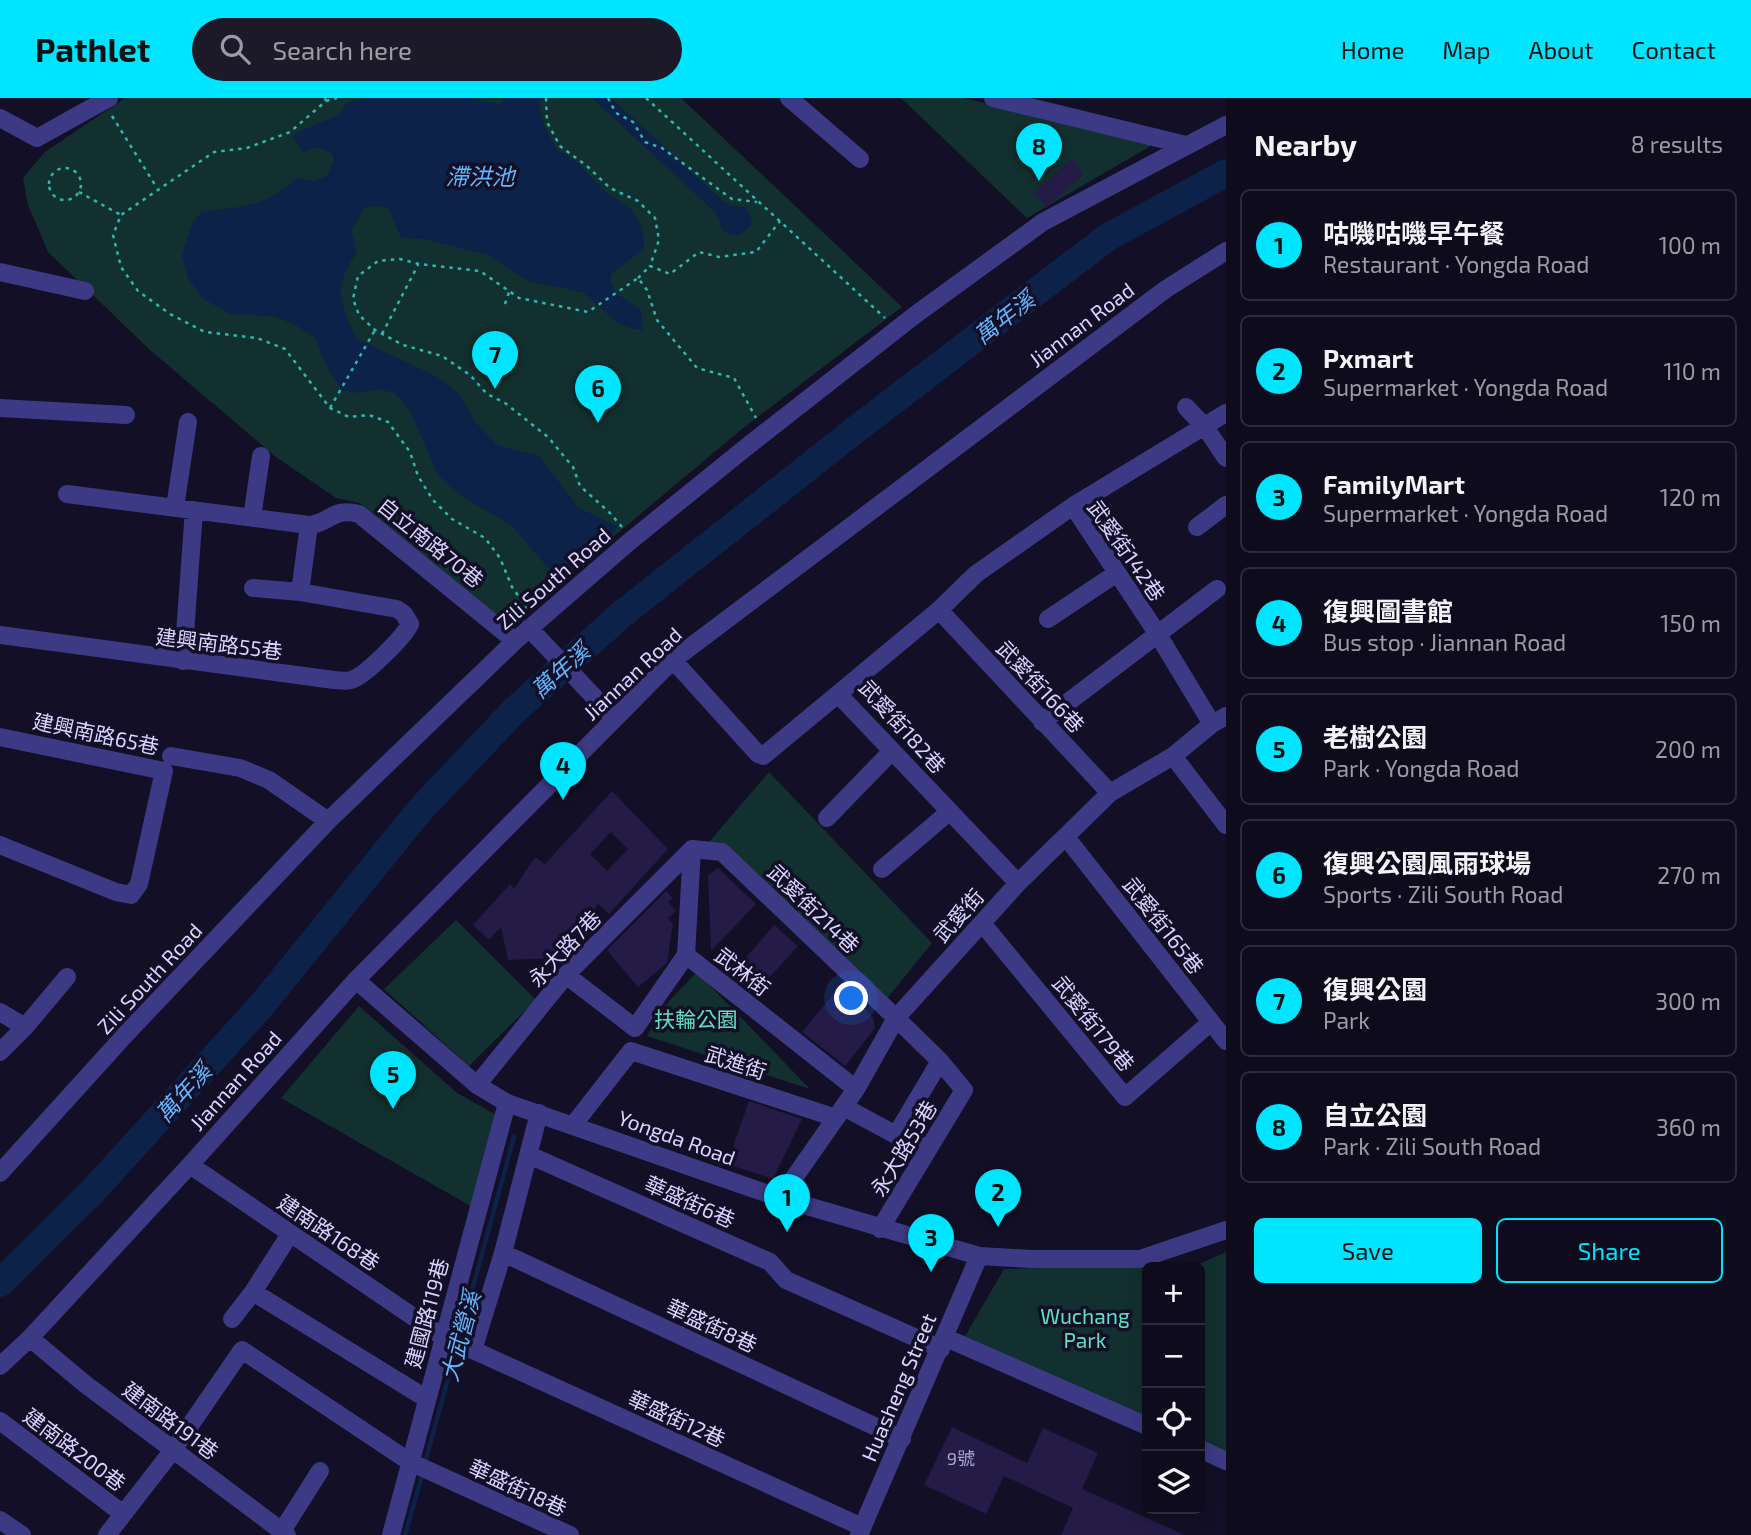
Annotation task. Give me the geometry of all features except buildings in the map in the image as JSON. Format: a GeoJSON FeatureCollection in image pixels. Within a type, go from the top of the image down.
{"type":"FeatureCollection","features":[{"type":"Feature","properties":{"kind":"street"},"geometry":{"type":"LineString","coordinates":[[789,98],[860,159]]}},
{"type":"Feature","properties":{"kind":"street"},"geometry":{"type":"LineString","coordinates":[[993,98],[1186,145]]}},
{"type":"Feature","properties":{"kind":"street"},"geometry":{"type":"LineString","coordinates":[[0,118],[37,138],[105,99]]}},
{"type":"Feature","properties":{"kind":"street","name":"Zili South Road"},"geometry":{"type":"LineString","coordinates":[[0,1173],[126,1034],[328,821],[515,641],[530,621],[559,602],[628,537],[915,316],[1044,222],[1226,125]]}},
{"type":"Feature","properties":{"kind":"street","name":"Jiannan Road"},"geometry":{"type":"LineString","coordinates":[[0,1366],[30,1338],[190,1165],[356,980],[673,660],[1166,289],[1226,251]]}},
{"type":"Feature","properties":{"kind":"street"},"geometry":{"type":"LineString","coordinates":[[0,272],[85,291]]}},
{"type":"Feature","properties":{"kind":"street"},"geometry":{"type":"LineString","coordinates":[[1186,407],[1205,427],[1226,458]]}},
{"type":"Feature","properties":{"kind":"street"},"geometry":{"type":"LineString","coordinates":[[0,408],[126,415]]}},
{"type":"Feature","properties":{"kind":"street"},"geometry":{"type":"LineString","coordinates":[[1073,506],[1226,413]]}},
{"type":"Feature","properties":{"kind":"street"},"geometry":{"type":"LineString","coordinates":[[175,507],[188,422]]}},
{"type":"Feature","properties":{"kind":"street"},"geometry":{"type":"LineString","coordinates":[[252,518],[261,456]]}},
{"type":"Feature","properties":{"kind":"street","name":"自立南路70巷"},"geometry":{"type":"LineString","coordinates":[[67,494],[309,524],[320,524],[330,515],[346,510],[359,513],[515,641]]}},
{"type":"Feature","properties":{"kind":"street"},"geometry":{"type":"LineString","coordinates":[[1197,527],[1226,505]]}},
{"type":"Feature","properties":{"kind":"street","name":"武愛街142巷"},"geometry":{"type":"LineString","coordinates":[[939,610],[976,574],[1073,506],[1157,633],[1219,720]]}},
{"type":"Feature","properties":{"kind":"street"},"geometry":{"type":"LineString","coordinates":[[183,662],[194,510]]}},
{"type":"Feature","properties":{"kind":"street"},"geometry":{"type":"LineString","coordinates":[[253,588],[300,592],[309,524]]}},
{"type":"Feature","properties":{"kind":"street"},"geometry":{"type":"LineString","coordinates":[[1048,619],[1117,573]]}},
{"type":"Feature","properties":{"kind":"street"},"geometry":{"type":"LineString","coordinates":[[1042,722],[1217,589]]}},
{"type":"Feature","properties":{"kind":"street","name":"建興南路55巷"},"geometry":{"type":"LineString","coordinates":[[0,635],[183,662],[351,680],[364,673],[408,631],[410,624],[397,609],[300,592]]}},
{"type":"Feature","properties":{"kind":"street","name":"武愛街182巷"},"geometry":{"type":"LineString","coordinates":[[939,610],[838,694],[1018,883]]}},
{"type":"Feature","properties":{"kind":"street","name":"武愛街166巷"},"geometry":{"type":"LineString","coordinates":[[939,610],[1110,793]]}},
{"type":"Feature","properties":{"kind":"street"},"geometry":{"type":"LineString","coordinates":[[530,621],[542,642],[614,717]]}},
{"type":"Feature","properties":{"kind":"street"},"geometry":{"type":"LineString","coordinates":[[673,660],[758,754],[763,756],[838,694]]}},
{"type":"Feature","properties":{"kind":"street","name":"武愛街"},"geometry":{"type":"LineString","coordinates":[[780,1198],[840,1113],[896,1018],[1018,883],[1110,793],[1173,756],[1219,720]]}},
{"type":"Feature","properties":{"kind":"street","name":"建興南路65巷"},"geometry":{"type":"LineString","coordinates":[[0,737],[164,771],[139,884],[131,895],[116,892],[0,845]]}},
{"type":"Feature","properties":{"kind":"street"},"geometry":{"type":"LineString","coordinates":[[827,818],[892,751]]}},
{"type":"Feature","properties":{"kind":"street"},"geometry":{"type":"LineString","coordinates":[[171,756],[240,768],[270,780],[328,821]]}},
{"type":"Feature","properties":{"kind":"street"},"geometry":{"type":"LineString","coordinates":[[1173,756],[1226,825]]}},
{"type":"Feature","properties":{"kind":"street"},"geometry":{"type":"LineString","coordinates":[[882,869],[949,812]]}},
{"type":"Feature","properties":{"kind":"street","name":"武愛街165巷"},"geometry":{"type":"LineString","coordinates":[[1066,837],[1226,1041]]}},
{"type":"Feature","properties":{"kind":"street","name":"武林街"},"geometry":{"type":"LineString","coordinates":[[692,849],[685,956],[856,1088]]}},
{"type":"Feature","properties":{"kind":"street","name":"永大路7巷"},"geometry":{"type":"LineString","coordinates":[[477,1085],[566,975],[692,849]]}},
{"type":"Feature","properties":{"kind":"street","name":"武愛街214巷"},"geometry":{"type":"LineString","coordinates":[[692,849],[722,852],[940,1061],[964,1090]]}},
{"type":"Feature","properties":{"kind":"street","name":"武愛街179巷"},"geometry":{"type":"LineString","coordinates":[[982,923],[1125,1097],[1211,1022]]}},
{"type":"Feature","properties":{"kind":"street"},"geometry":{"type":"LineString","coordinates":[[575,1125],[631,1051],[635,1028],[685,956]]}},
{"type":"Feature","properties":{"kind":"street"},"geometry":{"type":"LineString","coordinates":[[566,975],[635,1028]]}},
{"type":"Feature","properties":{"kind":"street"},"geometry":{"type":"LineString","coordinates":[[0,1052],[67,977]]}},
{"type":"Feature","properties":{"kind":"street","name":"Yongda Road"},"geometry":{"type":"LineString","coordinates":[[356,980],[477,1085],[507,1102],[780,1198],[880,1229],[979,1256],[1031,1259],[1140,1259],[1226,1230]]}},
{"type":"Feature","properties":{"kind":"street"},"geometry":{"type":"LineString","coordinates":[[0,1012],[25,1027]]}},
{"type":"Feature","properties":{"kind":"street","name":"武進街"},"geometry":{"type":"LineString","coordinates":[[631,1051],[840,1113],[928,1149]]}},
{"type":"Feature","properties":{"kind":"street"},"geometry":{"type":"LineString","coordinates":[[896,1135],[940,1061]]}},
{"type":"Feature","properties":{"kind":"street","name":"永大路53巷"},"geometry":{"type":"LineString","coordinates":[[880,1229],[964,1090]]}},
{"type":"Feature","properties":{"kind":"street","name":"建國路119巷"},"geometry":{"type":"LineString","coordinates":[[391,1535],[427,1399],[461,1334],[507,1102]]}},
{"type":"Feature","properties":{"kind":"street"},"geometry":{"type":"LineString","coordinates":[[461,1334],[503,1253],[539,1113]]}},
{"type":"Feature","properties":{"kind":"street","name":"華盛街6巷"},"geometry":{"type":"LineString","coordinates":[[529,1155],[771,1262],[786,1280],[1142,1424]]}},
{"type":"Feature","properties":{"kind":"street","name":"建南路168巷"},"geometry":{"type":"LineString","coordinates":[[190,1165],[290,1234],[461,1334]]}},
{"type":"Feature","properties":{"kind":"street"},"geometry":{"type":"LineString","coordinates":[[232,1319],[253,1292],[290,1234]]}},
{"type":"Feature","properties":{"kind":"street","name":"華盛街8巷"},"geometry":{"type":"LineString","coordinates":[[503,1253],[902,1439]]}},
{"type":"Feature","properties":{"kind":"street","name":"Huasheng Street"},"geometry":{"type":"LineString","coordinates":[[861,1531],[979,1256]]}},
{"type":"Feature","properties":{"kind":"street"},"geometry":{"type":"LineString","coordinates":[[253,1292],[427,1399]]}},
{"type":"Feature","properties":{"kind":"street","name":"華盛街12巷"},"geometry":{"type":"LineString","coordinates":[[461,1334],[861,1531]]}},
{"type":"Feature","properties":{"kind":"street","name":"建南路191巷"},"geometry":{"type":"LineString","coordinates":[[30,1338],[85,1384],[284,1533]]}},
{"type":"Feature","properties":{"kind":"street","name":"華盛街18巷"},"geometry":{"type":"LineString","coordinates":[[173,1450],[242,1350],[410,1462],[570,1535]]}},
{"type":"Feature","properties":{"kind":"street","name":"建南路200巷"},"geometry":{"type":"LineString","coordinates":[[0,1421],[122,1513]]}},
{"type":"Feature","properties":{"kind":"street"},"geometry":{"type":"LineString","coordinates":[[107,1535],[173,1450]]}},
{"type":"Feature","properties":{"kind":"street"},"geometry":{"type":"LineString","coordinates":[[1204,1451],[1226,1461]]}},
{"type":"Feature","properties":{"kind":"street"},"geometry":{"type":"LineString","coordinates":[[284,1533],[320,1471]]}},
{"type":"Feature","properties":{"kind":"street"},"geometry":{"type":"LineString","coordinates":[[0,1520],[22,1535]]}},
{"type":"Feature","properties":{"kind":"path"},"geometry":{"type":"LineString","coordinates":[[337,98],[325,99],[290,132],[247,148],[214,152],[121,215],[113,235],[121,267],[138,291],[170,314],[205,332],[257,338],[285,349],[330,408],[349,417],[369,415],[388,422],[410,452],[418,476],[433,500],[452,519],[485,538],[500,558],[530,621]]}},
{"type":"Feature","properties":{"kind":"path"},"geometry":{"type":"LineString","coordinates":[[546,98],[548,122],[560,146],[610,188],[638,201],[655,218],[659,240],[650,266],[638,278],[588,312],[519,298],[480,271],[419,264],[400,259],[378,261],[358,276],[353,299],[359,315],[375,330],[403,345],[442,356],[470,375],[487,394],[505,402],[548,437],[573,467],[580,486],[609,512],[628,537]]}},
{"type":"Feature","properties":{"kind":"path"},"geometry":{"type":"LineString","coordinates":[[608,98],[617,113],[633,122],[645,142],[662,148],[732,199],[757,202]]}},
{"type":"Feature","properties":{"kind":"path"},"geometry":{"type":"LineString","coordinates":[[646,98],[890,323]]}},
{"type":"Feature","properties":{"kind":"path"},"geometry":{"type":"LineString","coordinates":[[105,99],[157,189]]}},
{"type":"Feature","properties":{"kind":"path"},"geometry":{"type":"LineString","coordinates":[[59,168],[70,168],[79,175],[79,191],[67,200],[57,198],[48,186],[50,175],[59,168]]}},
{"type":"Feature","properties":{"kind":"path"},"geometry":{"type":"LineString","coordinates":[[79,191],[121,215]]}},
{"type":"Feature","properties":{"kind":"path"},"geometry":{"type":"LineString","coordinates":[[650,266],[670,274],[699,252],[719,257],[756,252],[780,221]]}},
{"type":"Feature","properties":{"kind":"path"},"geometry":{"type":"LineString","coordinates":[[383,334],[419,264]]}},
{"type":"Feature","properties":{"kind":"path"},"geometry":{"type":"LineString","coordinates":[[638,278],[647,290],[657,320],[689,359],[697,368],[734,379],[761,427]]}},
{"type":"Feature","properties":{"kind":"path"},"geometry":{"type":"LineString","coordinates":[[505,304],[509,292]]}},
{"type":"Feature","properties":{"kind":"path"},"geometry":{"type":"LineString","coordinates":[[330,408],[375,330]]}},
{"type":"Feature","properties":{"kind":"green space"},"geometry":{"type":"Polygon","coordinates":[[[125,98],[681,98],[902,307],[742,429],[508,625],[360,503],[336,498],[276,457],[150,350],[48,252],[28,205],[23,178],[45,152],[125,98]]]}},
{"type":"Feature","properties":{"kind":"green space"},"geometry":{"type":"Polygon","coordinates":[[[901,98],[964,98],[1154,144],[1027,218],[901,98]]]}},
{"type":"Feature","properties":{"kind":"green space"},"geometry":{"type":"Polygon","coordinates":[[[769,772],[932,943],[881,1006],[708,843],[769,772]]]}},
{"type":"Feature","properties":{"kind":"green space"},"geometry":{"type":"Polygon","coordinates":[[[456,920],[536,1000],[469,1066],[384,989],[456,920]]]}},
{"type":"Feature","properties":{"kind":"green space","name":"扶輪公園"},"geometry":{"type":"Polygon","coordinates":[[[697,972],[810,1089],[647,1036],[669,1001],[697,972]]]}},
{"type":"Feature","properties":{"kind":"green space"},"geometry":{"type":"Polygon","coordinates":[[[359,1006],[457,1093],[505,1120],[474,1208],[281,1098],[359,1006]]]}},
{"type":"Feature","properties":{"kind":"green space","name":"Wuchang Park"},"geometry":{"type":"Polygon","coordinates":[[[1226,1252],[1226,1454],[1205,1445],[1204,1262],[1226,1252]]]}},
{"type":"Feature","properties":{"kind":"green space","name":"Wuchang Park"},"geometry":{"type":"Polygon","coordinates":[[[1142,1265],[1142,1418],[963,1340],[1004,1269],[1142,1265]]]}},
{"type":"Feature","properties":{"kind":"water","name":"滯洪池"},"geometry":{"type":"Polygon","coordinates":[[[367,98],[470,98],[500,104],[506,98],[542,98],[539,103],[544,126],[557,149],[578,163],[603,190],[630,208],[642,227],[644,249],[612,273],[610,280],[616,293],[641,310],[643,331],[620,325],[583,292],[528,281],[488,255],[424,239],[401,238],[389,209],[381,206],[365,207],[351,230],[357,252],[344,275],[341,294],[345,314],[356,338],[441,379],[460,395],[476,423],[497,445],[539,456],[579,508],[619,527],[559,580],[511,525],[461,496],[438,475],[410,411],[395,393],[378,389],[360,393],[344,391],[329,372],[315,338],[294,324],[272,316],[230,314],[202,298],[188,278],[182,255],[192,224],[201,212],[263,201],[297,178],[312,181],[327,176],[334,161],[332,153],[318,147],[302,152],[292,135],[338,115],[347,103],[367,98]]]}},
{"type":"Feature","properties":{"kind":"water"},"geometry":{"type":"Polygon","coordinates":[[[592,98],[611,98],[723,201],[731,206],[745,207],[752,224],[737,235],[721,229],[716,213],[592,98]]]}},
{"type":"Feature","properties":{"kind":"waterway","name":"萬年溪"},"geometry":{"type":"LineString","coordinates":[[0,1283],[92,1192],[261,1006],[420,810],[515,710],[622,614],[859,427],[1108,237],[1226,173]]}},
{"type":"Feature","properties":{"kind":"waterway","name":"大武營溪"},"geometry":{"type":"LineString","coordinates":[[425,1463],[514,1137]]}},
{"type":"Feature","properties":{"kind":"waterway","name":"大武營溪"},"geometry":{"type":"LineString","coordinates":[[405,1535],[423,1472]]}},
{"type":"Feature","properties":{"kind":"place","name":"自立公園"},"geometry":{"type":"Point","coordinates":[1039,181]}},
{"type":"Feature","properties":{"kind":"place","name":"復興公園"},"geometry":{"type":"Point","coordinates":[495,389]}},
{"type":"Feature","properties":{"kind":"place","name":"復興公園風雨球場"},"geometry":{"type":"Point","coordinates":[598,423]}},
{"type":"Feature","properties":{"kind":"place","name":"復興圖書館"},"geometry":{"type":"Point","coordinates":[563,800]}},
{"type":"Feature","properties":{"kind":"place","name":"老樹公園"},"geometry":{"type":"Point","coordinates":[393,1109]}},
{"type":"Feature","properties":{"kind":"place","name":"Pxmart"},"geometry":{"type":"Point","coordinates":[998,1227]}},
{"type":"Feature","properties":{"kind":"place","name":"咕嘰咕嘰早午餐"},"geometry":{"type":"Point","coordinates":[787,1232]}},
{"type":"Feature","properties":{"kind":"place","name":"FamilyMart"},"geometry":{"type":"Point","coordinates":[931,1272]}}]}
